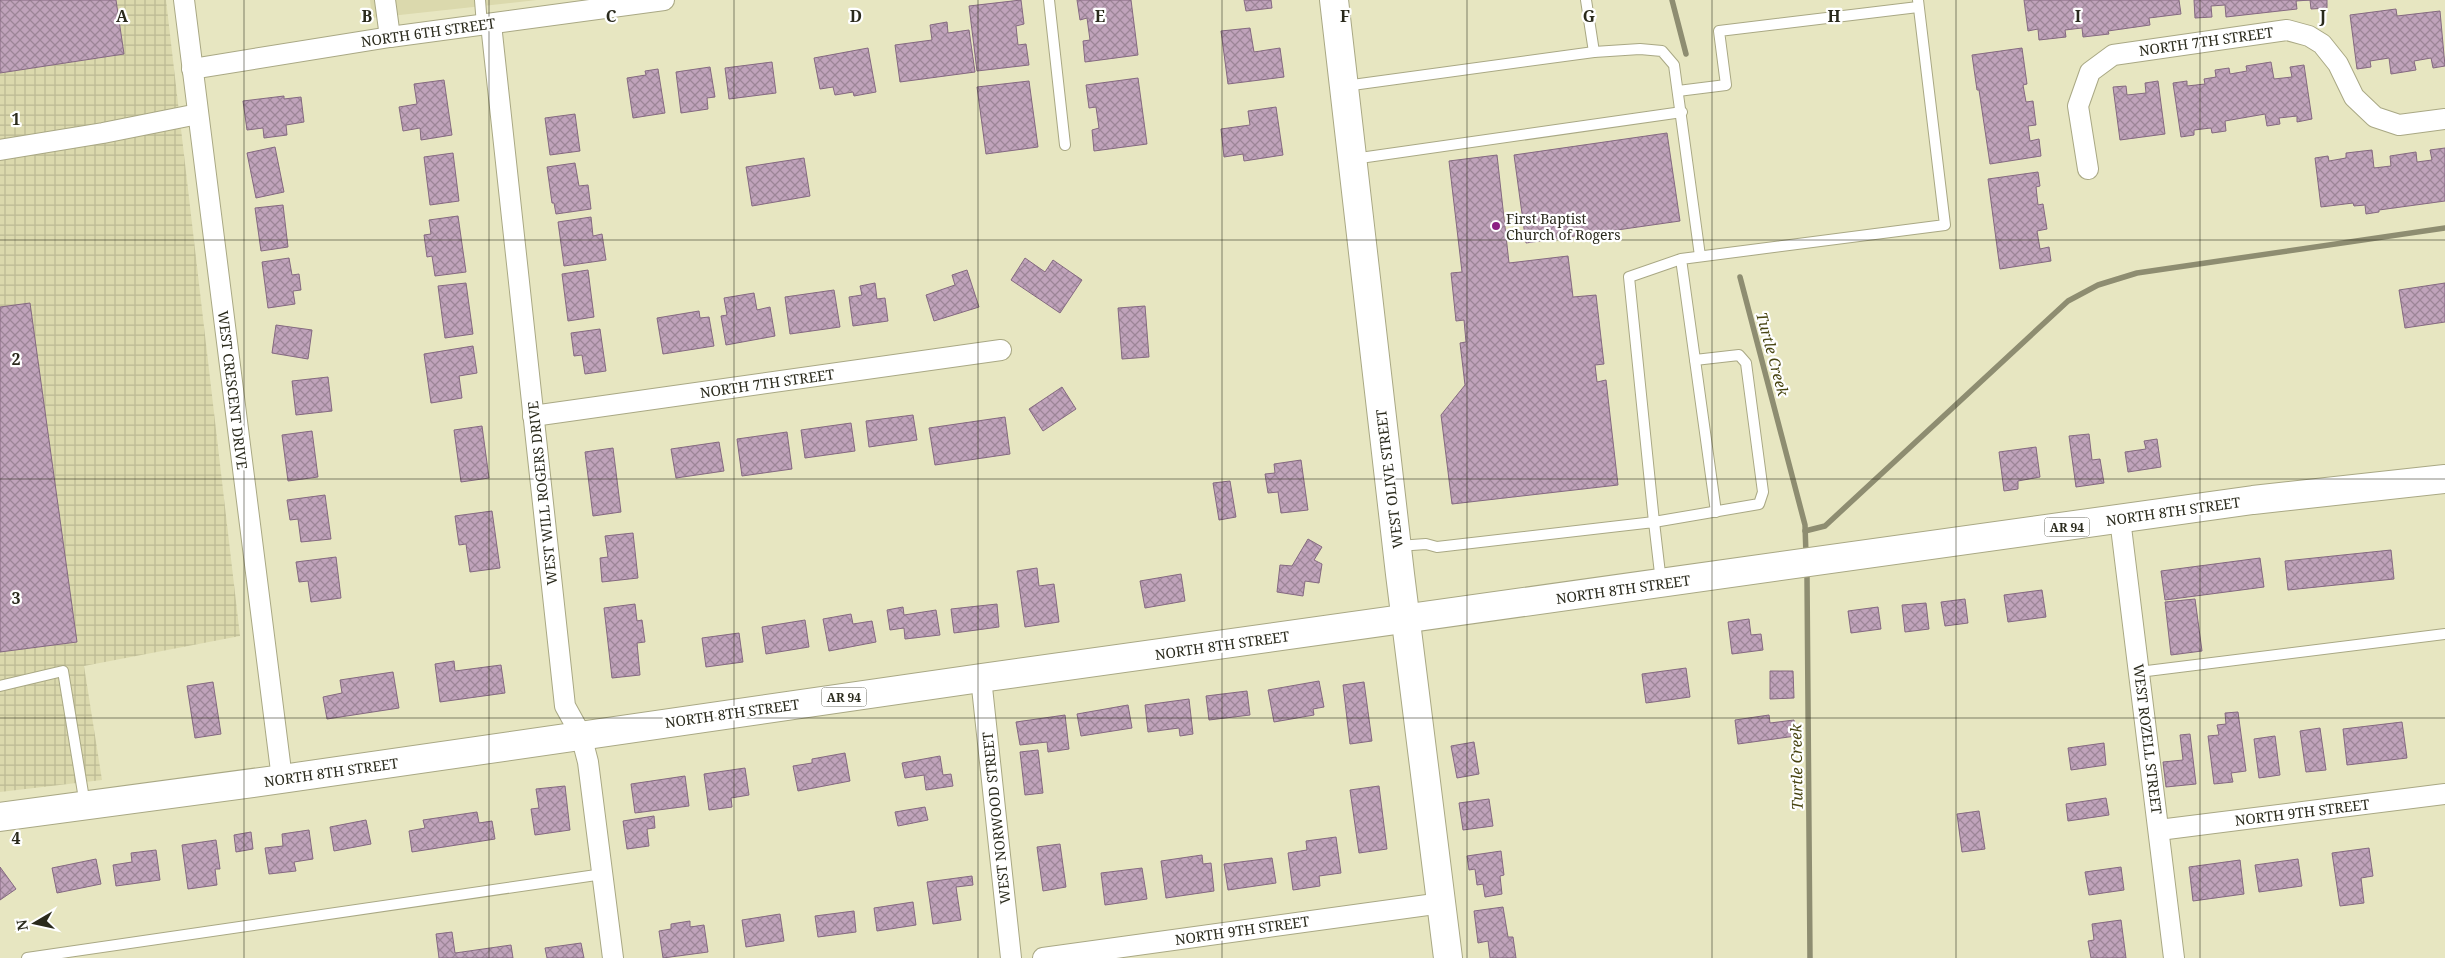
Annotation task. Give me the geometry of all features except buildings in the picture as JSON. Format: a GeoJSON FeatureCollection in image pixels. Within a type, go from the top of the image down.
{"type":"FeatureCollection","features":[{"type":"Feature","properties":{"kind":"main road","name":"WEST OLIVE STREET"},"geometry":{"type":"LineString","coordinates":[[1334,0],[1396,546],[1448,958]]}},
{"type":"Feature","properties":{"kind":"main road","name":"NORTH 8TH STREET"},"geometry":{"type":"LineString","coordinates":[[0,817],[282,779],[980,678],[2252,500],[2445,480]]}},
{"type":"Feature","properties":{"kind":"street","name":"WEST CRESCENT DRIVE"},"geometry":{"type":"LineString","coordinates":[[184,0],[282,779]]}},
{"type":"Feature","properties":{"kind":"street"},"geometry":{"type":"LineString","coordinates":[[385,0],[390,37]]}},
{"type":"Feature","properties":{"kind":"street","name":"NORTH 6TH STREET"},"geometry":{"type":"LineString","coordinates":[[192,69],[390,37],[628,2],[664,0]]}},
{"type":"Feature","properties":{"kind":"street","name":"WEST WILL ROGERS DRIVE"},"geometry":{"type":"LineString","coordinates":[[487,24],[565,706],[581,735],[588,762],[613,958]]}},
{"type":"Feature","properties":{"kind":"street","name":"NORTH 7TH STREET"},"geometry":{"type":"LineString","coordinates":[[2088,170],[2078,106],[2090,72],[2113,55],[2287,30],[2309,36],[2322,44],[2338,64],[2354,97],[2375,117],[2399,125],[2445,119]]}},
{"type":"Feature","properties":{"kind":"street"},"geometry":{"type":"LineString","coordinates":[[0,150],[103,134],[198,114]]}},
{"type":"Feature","properties":{"kind":"street","name":"NORTH 7TH STREET"},"geometry":{"type":"LineString","coordinates":[[533,416],[1001,350]]}},
{"type":"Feature","properties":{"kind":"street","name":"WEST ROZELL STREET"},"geometry":{"type":"LineString","coordinates":[[2120,519],[2160,830],[2174,958]]}},
{"type":"Feature","properties":{"kind":"street","name":"WEST NORWOOD STREET"},"geometry":{"type":"LineString","coordinates":[[980,678],[1012,958]]}},
{"type":"Feature","properties":{"kind":"street","name":"NORTH 9TH STREET"},"geometry":{"type":"LineString","coordinates":[[2160,830],[2445,794]]}},
{"type":"Feature","properties":{"kind":"street","name":"NORTH 9TH STREET"},"geometry":{"type":"LineString","coordinates":[[1043,958],[1442,903]]}},
{"type":"Feature","properties":{"kind":"lane"},"geometry":{"type":"LineString","coordinates":[[480,0],[487,24]]}},
{"type":"Feature","properties":{"kind":"lane"},"geometry":{"type":"LineString","coordinates":[[1049,0],[1065,145]]}},
{"type":"Feature","properties":{"kind":"lane"},"geometry":{"type":"LineString","coordinates":[[1586,0],[1594,52]]}},
{"type":"Feature","properties":{"kind":"lane"},"geometry":{"type":"LineString","coordinates":[[1661,583],[1629,278],[1681,259],[1945,225],[1918,4],[1719,31],[1726,85],[1678,90]]}},
{"type":"Feature","properties":{"kind":"lane"},"geometry":{"type":"LineString","coordinates":[[1344,86],[1594,52],[1640,49],[1662,51],[1674,65],[1682,112],[1700,256]]}},
{"type":"Feature","properties":{"kind":"lane"},"geometry":{"type":"LineString","coordinates":[[1352,159],[1682,112]]}},
{"type":"Feature","properties":{"kind":"lane"},"geometry":{"type":"LineString","coordinates":[[1681,259],[1716,512]]}},
{"type":"Feature","properties":{"kind":"lane"},"geometry":{"type":"LineString","coordinates":[[1396,546],[1426,544],[1436,547],[1654,522],[1759,504],[1764,492],[1746,363],[1739,355],[1695,360]]}},
{"type":"Feature","properties":{"kind":"lane"},"geometry":{"type":"LineString","coordinates":[[2139,672],[2445,634]]}},
{"type":"Feature","properties":{"kind":"lane"},"geometry":{"type":"LineString","coordinates":[[0,686],[63,671],[86,806]]}},
{"type":"Feature","properties":{"kind":"lane"},"geometry":{"type":"LineString","coordinates":[[26,958],[602,874]]}},
{"type":"Feature","properties":{"kind":"shaded area"},"geometry":{"type":"Polygon","coordinates":[[[0,0],[166,0],[240,636],[84,666],[102,780],[0,792],[0,0]]]}},
{"type":"Feature","properties":{"kind":"shaded area"},"geometry":{"type":"Polygon","coordinates":[[[370,0],[537,0],[372,18],[370,0]]]}},
{"type":"Feature","properties":{"kind":"waterway","name":"Turtle Creek"},"geometry":{"type":"LineString","coordinates":[[1672,0],[1686,54]]}},
{"type":"Feature","properties":{"kind":"waterway"},"geometry":{"type":"LineString","coordinates":[[1805,531],[1825,526],[2068,301],[2098,285],[2137,273],[2445,228]]}},
{"type":"Feature","properties":{"kind":"waterway","name":"Turtle Creek"},"geometry":{"type":"LineString","coordinates":[[1740,277],[1805,525],[1806,555]]}},
{"type":"Feature","properties":{"kind":"waterway","name":"Turtle Creek"},"geometry":{"type":"LineString","coordinates":[[1807,576],[1810,958]]}},
{"type":"Feature","properties":{"kind":"place","name":"First Baptist Church of Rogers"},"geometry":{"type":"Point","coordinates":[1496,226]}}]}
